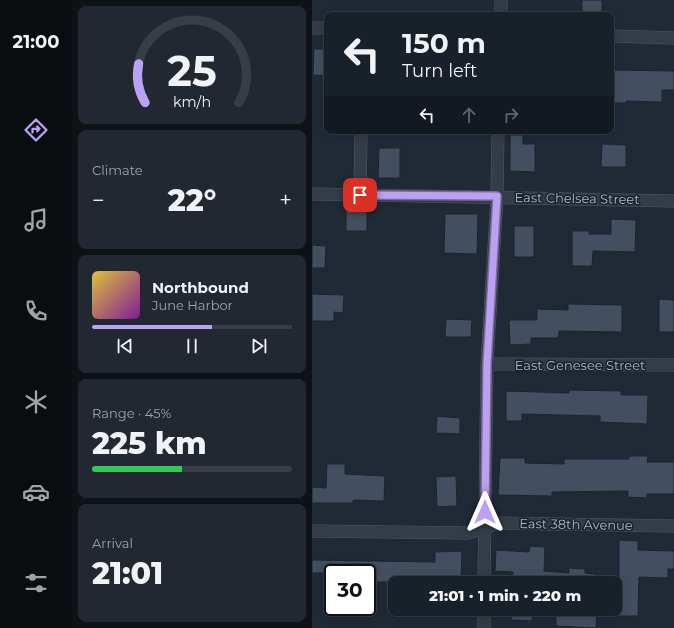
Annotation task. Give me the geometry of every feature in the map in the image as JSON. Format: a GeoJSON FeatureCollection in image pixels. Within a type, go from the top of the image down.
{"type":"FeatureCollection","features":[{"type":"Feature","properties":{"kind":"street"},"geometry":{"type":"LineString","coordinates":[[501,0],[501,12]]}},
{"type":"Feature","properties":{"kind":"street"},"geometry":{"type":"LineString","coordinates":[[312,28],[324,28]]}},
{"type":"Feature","properties":{"kind":"street"},"geometry":{"type":"LineString","coordinates":[[614,36],[674,38]]}},
{"type":"Feature","properties":{"kind":"street"},"geometry":{"type":"LineString","coordinates":[[360,195],[362,134]]}},
{"type":"Feature","properties":{"kind":"street"},"geometry":{"type":"LineString","coordinates":[[484,576],[487,364],[497,196],[498,134]]}},
{"type":"Feature","properties":{"kind":"street","name":"East Chelsea Street"},"geometry":{"type":"LineString","coordinates":[[312,194],[497,196],[674,201]]}},
{"type":"Feature","properties":{"kind":"street","name":"East Genesee Street"},"geometry":{"type":"LineString","coordinates":[[487,364],[674,365]]}},
{"type":"Feature","properties":{"kind":"street","name":"East 38th Avenue"},"geometry":{"type":"LineString","coordinates":[[312,531],[468,533],[498,523],[674,526]]}},
{"type":"Feature","properties":{"kind":"street"},"geometry":{"type":"LineString","coordinates":[[484,616],[484,628]]}},
{"type":"Feature","properties":{"kind":"building"},"geometry":{"type":"Polygon","coordinates":[[[582,0],[602,0],[602,12],[582,12],[582,0]]]}},
{"type":"Feature","properties":{"kind":"building"},"geometry":{"type":"Polygon","coordinates":[[[314,49],[324,49],[324,76],[313,75],[314,49]]]}},
{"type":"Feature","properties":{"kind":"building"},"geometry":{"type":"Polygon","coordinates":[[[614,70],[674,71],[674,90],[662,90],[662,102],[626,101],[626,103],[614,103],[614,70]]]}},
{"type":"Feature","properties":{"kind":"building"},"geometry":{"type":"Polygon","coordinates":[[[510,135],[523,135],[523,144],[535,144],[535,172],[510,171],[510,135]]]}},
{"type":"Feature","properties":{"kind":"building"},"geometry":{"type":"Polygon","coordinates":[[[602,144],[626,145],[626,167],[601,167],[602,144]]]}},
{"type":"Feature","properties":{"kind":"building"},"geometry":{"type":"Polygon","coordinates":[[[379,148],[400,148],[400,178],[378,178],[379,148]]]}},
{"type":"Feature","properties":{"kind":"building"},"geometry":{"type":"Polygon","coordinates":[[[346,210],[367,210],[367,231],[346,231],[346,210]]]}},
{"type":"Feature","properties":{"kind":"building"},"geometry":{"type":"Polygon","coordinates":[[[445,214],[478,214],[477,254],[444,253],[445,214]]]}},
{"type":"Feature","properties":{"kind":"building"},"geometry":{"type":"Polygon","coordinates":[[[611,219],[636,220],[635,252],[593,251],[592,266],[572,266],[572,231],[589,231],[589,234],[611,234],[611,219]]]}},
{"type":"Feature","properties":{"kind":"building"},"geometry":{"type":"Polygon","coordinates":[[[514,226],[534,226],[534,257],[514,257],[514,226]]]}},
{"type":"Feature","properties":{"kind":"building"},"geometry":{"type":"Polygon","coordinates":[[[312,245],[326,246],[325,268],[312,268],[312,245]]]}},
{"type":"Feature","properties":{"kind":"building"},"geometry":{"type":"Polygon","coordinates":[[[312,294],[344,295],[343,313],[334,312],[334,321],[312,321],[312,294]]]}},
{"type":"Feature","properties":{"kind":"building"},"geometry":{"type":"Polygon","coordinates":[[[659,299],[674,300],[674,332],[659,332],[659,299]]]}},
{"type":"Feature","properties":{"kind":"building"},"geometry":{"type":"Polygon","coordinates":[[[568,304],[622,305],[622,332],[559,331],[558,338],[531,338],[531,344],[510,345],[509,320],[537,320],[537,309],[568,310],[568,304]]]}},
{"type":"Feature","properties":{"kind":"building"},"geometry":{"type":"Polygon","coordinates":[[[446,319],[472,320],[471,337],[445,337],[446,319]]]}},
{"type":"Feature","properties":{"kind":"building"},"geometry":{"type":"Polygon","coordinates":[[[569,390],[621,391],[621,395],[648,395],[647,424],[600,422],[600,416],[522,414],[522,421],[506,421],[506,391],[569,393],[569,390]]]}},
{"type":"Feature","properties":{"kind":"building"},"geometry":{"type":"Polygon","coordinates":[[[437,416],[460,418],[460,434],[436,433],[437,416]]]}},
{"type":"Feature","properties":{"kind":"building"},"geometry":{"type":"Polygon","coordinates":[[[629,456],[648,456],[647,462],[674,462],[674,494],[647,494],[647,498],[628,497],[628,491],[552,492],[552,496],[498,495],[500,458],[525,458],[525,463],[564,464],[564,459],[629,459],[629,456]]]}},
{"type":"Feature","properties":{"kind":"building"},"geometry":{"type":"Polygon","coordinates":[[[327,464],[345,464],[345,474],[385,476],[384,501],[353,500],[353,503],[312,503],[312,487],[326,488],[327,464]]]}},
{"type":"Feature","properties":{"kind":"building"},"geometry":{"type":"Polygon","coordinates":[[[456,476],[457,506],[437,507],[436,477],[456,476]]]}},
{"type":"Feature","properties":{"kind":"building"},"geometry":{"type":"Polygon","coordinates":[[[619,540],[638,541],[638,550],[674,551],[674,569],[668,569],[668,578],[639,577],[638,616],[622,616],[622,576],[619,576],[619,540]]]}},
{"type":"Feature","properties":{"kind":"building"},"geometry":{"type":"Polygon","coordinates":[[[530,546],[545,547],[544,571],[569,573],[569,568],[585,569],[585,573],[596,574],[596,576],[513,576],[513,572],[495,571],[496,550],[529,552],[530,546]]]}},
{"type":"Feature","properties":{"kind":"building"},"geometry":{"type":"Polygon","coordinates":[[[462,551],[461,576],[388,576],[388,582],[376,582],[376,564],[324,564],[324,573],[312,573],[312,560],[435,562],[435,552],[462,551]]]}},
{"type":"Feature","properties":{"kind":"building"},"geometry":{"type":"Polygon","coordinates":[[[511,616],[532,616],[532,621],[511,620],[511,616]]]}},
{"type":"Feature","properties":{"kind":"building"},"geometry":{"type":"Polygon","coordinates":[[[556,616],[597,616],[596,628],[556,626],[556,616]]]}},
{"type":"Feature","properties":{"kind":"route"},"geometry":{"type":"LineString","coordinates":[[360,195],[497,196],[487,364],[485,512]]}}]}
